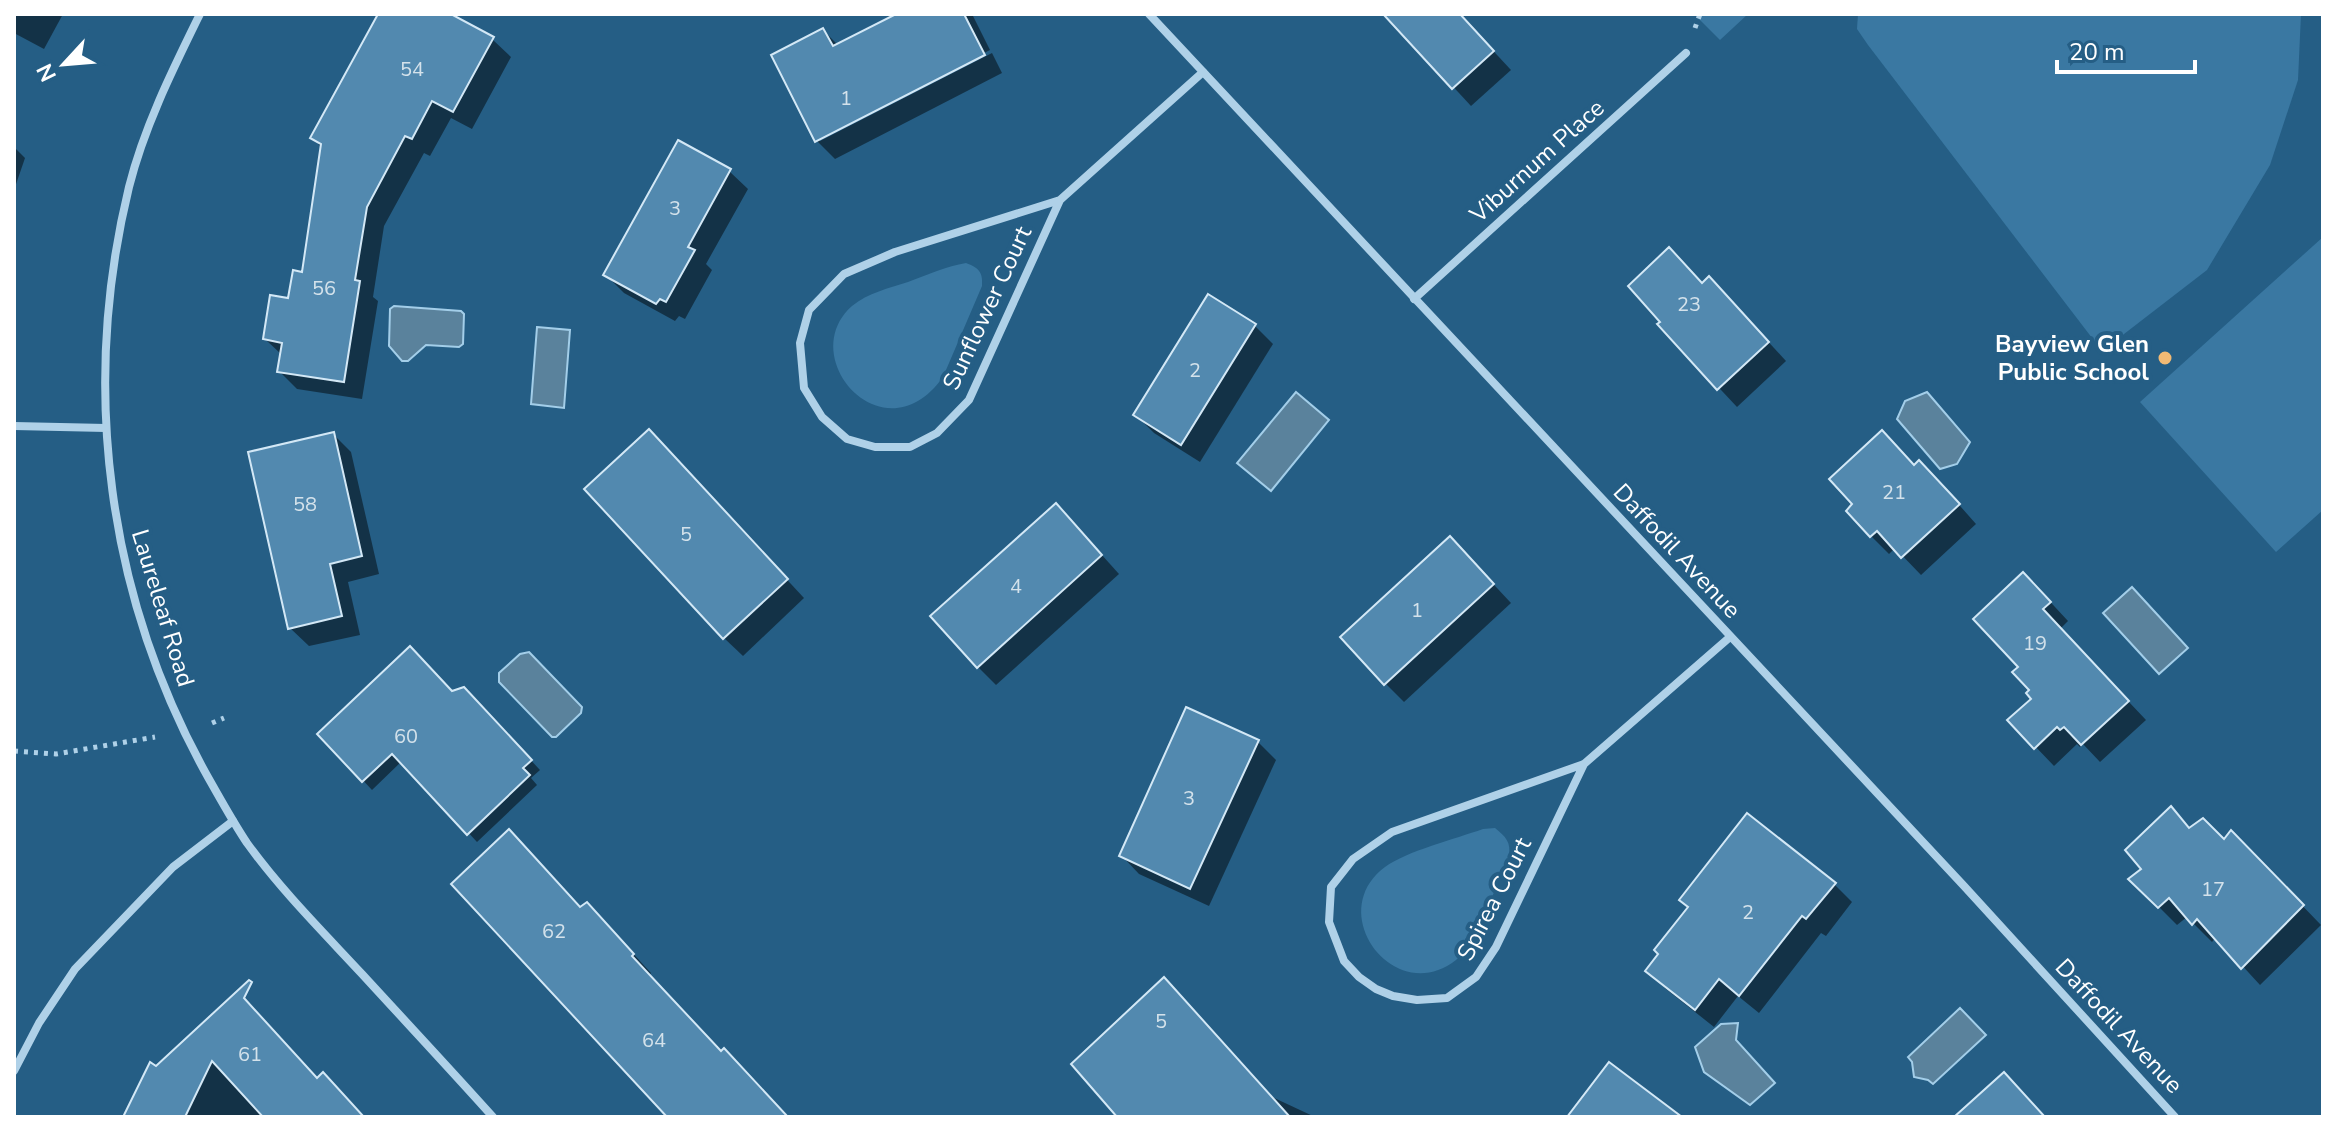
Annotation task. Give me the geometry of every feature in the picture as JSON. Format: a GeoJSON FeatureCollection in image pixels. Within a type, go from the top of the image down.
{"type":"FeatureCollection","features":[{"type":"Feature","properties":{"kind":"street","name":"Laureleaf Road"},"geometry":{"type":"LineString","coordinates":[[200,14],[171,71],[130,184],[113,262],[106,336],[106,428],[112,500],[121,551],[162,682],[182,731],[233,821],[295,901],[493,1117]]}},
{"type":"Feature","properties":{"kind":"street","name":"Daffodil Avenue"},"geometry":{"type":"LineString","coordinates":[[1149,14],[2175,1117]]}},
{"type":"Feature","properties":{"kind":"street","name":"Viburnum Place"},"geometry":{"type":"LineString","coordinates":[[1414,299],[1686,53]]}},
{"type":"Feature","properties":{"kind":"street","name":"Sunflower Court"},"geometry":{"type":"LineString","coordinates":[[1060,200],[895,252],[844,274],[809,310],[800,343],[804,388],[822,417],[847,439],[875,447],[910,447],[937,433],[969,400],[1060,200],[1203,72]]}},
{"type":"Feature","properties":{"kind":"street"},"geometry":{"type":"LineString","coordinates":[[14,426],[106,428]]}},
{"type":"Feature","properties":{"kind":"street","name":"Spirea Court"},"geometry":{"type":"LineString","coordinates":[[1584,764],[1496,947],[1476,977],[1447,998],[1417,1000],[1376,989],[1344,961],[1329,922],[1331,887],[1353,859],[1392,832],[1584,764],[1730,637]]}},
{"type":"Feature","properties":{"kind":"street"},"geometry":{"type":"LineString","coordinates":[[14,1071],[39,1023],[75,969],[173,867],[233,821]]}},
{"type":"Feature","properties":{"kind":"path"},"geometry":{"type":"LineString","coordinates":[[14,751],[56,754],[182,731],[224,718]]}},
{"type":"Feature","properties":{"kind":"shaded area"},"geometry":{"type":"Polygon","coordinates":[[[1694,14],[1748,14],[1720,40],[1694,14]]]}},
{"type":"Feature","properties":{"kind":"shaded area"},"geometry":{"type":"Polygon","coordinates":[[[1858,14],[2301,14],[2298,80],[2270,165],[2207,270],[2102,351],[1868,45],[1857,29],[1858,14]]]}},
{"type":"Feature","properties":{"kind":"shaded area"},"geometry":{"type":"Polygon","coordinates":[[[2323,237],[2323,510],[2276,552],[2140,402],[2323,237]]]}},
{"type":"Feature","properties":{"kind":"shaded area"},"geometry":{"type":"Polygon","coordinates":[[[966,263],[979,271],[982,286],[943,377],[920,400],[896,408],[873,404],[854,392],[840,373],[833,350],[837,327],[852,306],[879,291],[966,263]]]}},
{"type":"Feature","properties":{"kind":"shaded area"},"geometry":{"type":"Polygon","coordinates":[[[394,306],[461,311],[464,314],[463,344],[459,347],[426,345],[408,361],[402,361],[389,346],[390,309],[394,306]]]}},
{"type":"Feature","properties":{"kind":"shaded area"},"geometry":{"type":"Polygon","coordinates":[[[537,327],[570,330],[564,408],[531,404],[537,327]]]}},
{"type":"Feature","properties":{"kind":"shaded area"},"geometry":{"type":"Polygon","coordinates":[[[1296,392],[1329,420],[1271,491],[1237,463],[1296,392]]]}},
{"type":"Feature","properties":{"kind":"shaded area"},"geometry":{"type":"Polygon","coordinates":[[[1927,392],[1970,442],[1957,464],[1940,469],[1897,419],[1905,401],[1927,392]]]}},
{"type":"Feature","properties":{"kind":"shaded area"},"geometry":{"type":"Polygon","coordinates":[[[2132,587],[2188,648],[2159,674],[2103,613],[2132,587]]]}},
{"type":"Feature","properties":{"kind":"shaded area"},"geometry":{"type":"Polygon","coordinates":[[[529,652],[582,707],[581,713],[556,737],[552,737],[499,682],[499,673],[520,654],[529,652]]]}},
{"type":"Feature","properties":{"kind":"shaded area"},"geometry":{"type":"Polygon","coordinates":[[[1495,828],[1507,840],[1509,856],[1479,927],[1464,952],[1433,972],[1410,972],[1390,964],[1374,949],[1364,929],[1361,908],[1368,886],[1394,861],[1483,829],[1495,828]]]}},
{"type":"Feature","properties":{"kind":"shaded area"},"geometry":{"type":"Polygon","coordinates":[[[1960,1008],[1986,1035],[1933,1084],[1914,1077],[1908,1057],[1960,1008]]]}},
{"type":"Feature","properties":{"kind":"shaded area"},"geometry":{"type":"Polygon","coordinates":[[[1738,1023],[1736,1040],[1775,1083],[1750,1105],[1704,1072],[1695,1047],[1721,1024],[1738,1023]]]}},
{"type":"Feature","properties":{"kind":"building"},"geometry":{"type":"Polygon","coordinates":[[[378,14],[451,14],[494,37],[453,112],[432,101],[412,139],[405,136],[367,207],[355,280],[360,281],[344,382],[277,372],[282,343],[263,339],[270,295],[288,298],[293,270],[302,272],[321,144],[310,138],[378,14]]]}},
{"type":"Feature","properties":{"kind":"building"},"geometry":{"type":"Polygon","coordinates":[[[896,14],[964,14],[985,55],[815,142],[771,55],[823,28],[833,46],[896,14]]]}},
{"type":"Feature","properties":{"kind":"building"},"geometry":{"type":"Polygon","coordinates":[[[1383,14],[1460,14],[1494,51],[1452,89],[1383,14]]]}},
{"type":"Feature","properties":{"kind":"building"},"geometry":{"type":"Polygon","coordinates":[[[678,140],[731,169],[688,247],[695,250],[666,302],[660,299],[656,304],[603,275],[678,140]]]}},
{"type":"Feature","properties":{"kind":"building"},"geometry":{"type":"Polygon","coordinates":[[[1669,247],[1702,283],[1709,276],[1769,342],[1717,390],[1657,324],[1660,322],[1628,286],[1669,247]]]}},
{"type":"Feature","properties":{"kind":"building"},"geometry":{"type":"Polygon","coordinates":[[[1208,294],[1256,324],[1181,445],[1133,415],[1208,294]]]}},
{"type":"Feature","properties":{"kind":"building"},"geometry":{"type":"Polygon","coordinates":[[[649,429],[788,579],[723,639],[584,489],[649,429]]]}},
{"type":"Feature","properties":{"kind":"building"},"geometry":{"type":"Polygon","coordinates":[[[1882,430],[1914,465],[1919,460],[1960,504],[1901,558],[1877,531],[1870,537],[1846,511],[1852,504],[1829,479],[1882,430]]]}},
{"type":"Feature","properties":{"kind":"building"},"geometry":{"type":"Polygon","coordinates":[[[334,432],[362,556],[330,564],[342,616],[288,629],[248,452],[334,432]]]}},
{"type":"Feature","properties":{"kind":"building"},"geometry":{"type":"Polygon","coordinates":[[[1056,503],[1102,555],[977,668],[930,616],[1056,503]]]}},
{"type":"Feature","properties":{"kind":"building"},"geometry":{"type":"Polygon","coordinates":[[[1450,536],[1494,584],[1384,685],[1340,637],[1450,536]]]}},
{"type":"Feature","properties":{"kind":"building"},"geometry":{"type":"Polygon","coordinates":[[[2023,572],[2051,602],[2043,609],[2129,701],[2081,745],[2064,727],[2060,730],[2057,727],[2034,749],[2007,720],[2031,699],[2026,693],[2029,690],[2012,672],[2018,667],[1973,619],[2023,572]]]}},
{"type":"Feature","properties":{"kind":"building"},"geometry":{"type":"Polygon","coordinates":[[[410,646],[452,691],[464,687],[532,760],[523,768],[530,775],[467,835],[392,754],[362,782],[317,734],[410,646]]]}},
{"type":"Feature","properties":{"kind":"building"},"geometry":{"type":"Polygon","coordinates":[[[1186,707],[1259,740],[1190,889],[1119,856],[1186,707]]]}},
{"type":"Feature","properties":{"kind":"building"},"geometry":{"type":"Polygon","coordinates":[[[2171,806],[2189,828],[2203,818],[2224,839],[2231,830],[2304,905],[2241,969],[2197,919],[2192,925],[2169,898],[2158,908],[2128,879],[2141,869],[2125,850],[2171,806]]]}},
{"type":"Feature","properties":{"kind":"building"},"geometry":{"type":"Polygon","coordinates":[[[1747,813],[1836,883],[1806,919],[1802,916],[1739,996],[1719,979],[1695,1010],[1645,971],[1658,954],[1654,950],[1688,907],[1679,900],[1747,813]]]}},
{"type":"Feature","properties":{"kind":"building"},"geometry":{"type":"Polygon","coordinates":[[[509,829],[580,907],[587,902],[634,954],[632,956],[788,1117],[667,1117],[451,884],[509,829]]]}},
{"type":"Feature","properties":{"kind":"building"},"geometry":{"type":"Polygon","coordinates":[[[1164,977],[1290,1117],[1117,1117],[1071,1064],[1164,977]]]}},
{"type":"Feature","properties":{"kind":"building"},"geometry":{"type":"Polygon","coordinates":[[[249,980],[252,982],[244,998],[317,1078],[323,1072],[364,1117],[263,1117],[212,1061],[185,1117],[123,1117],[150,1062],[156,1066],[249,980]]]}},
{"type":"Feature","properties":{"kind":"building"},"geometry":{"type":"Polygon","coordinates":[[[1609,1062],[1682,1117],[1567,1117],[1609,1062]]]}},
{"type":"Feature","properties":{"kind":"building"},"geometry":{"type":"Polygon","coordinates":[[[2004,1072],[2045,1117],[1954,1117],[2004,1072]]]}},
{"type":"Feature","properties":{"kind":"place","name":"Bayview Glen Public School"},"geometry":{"type":"Point","coordinates":[2165,358]}}]}
